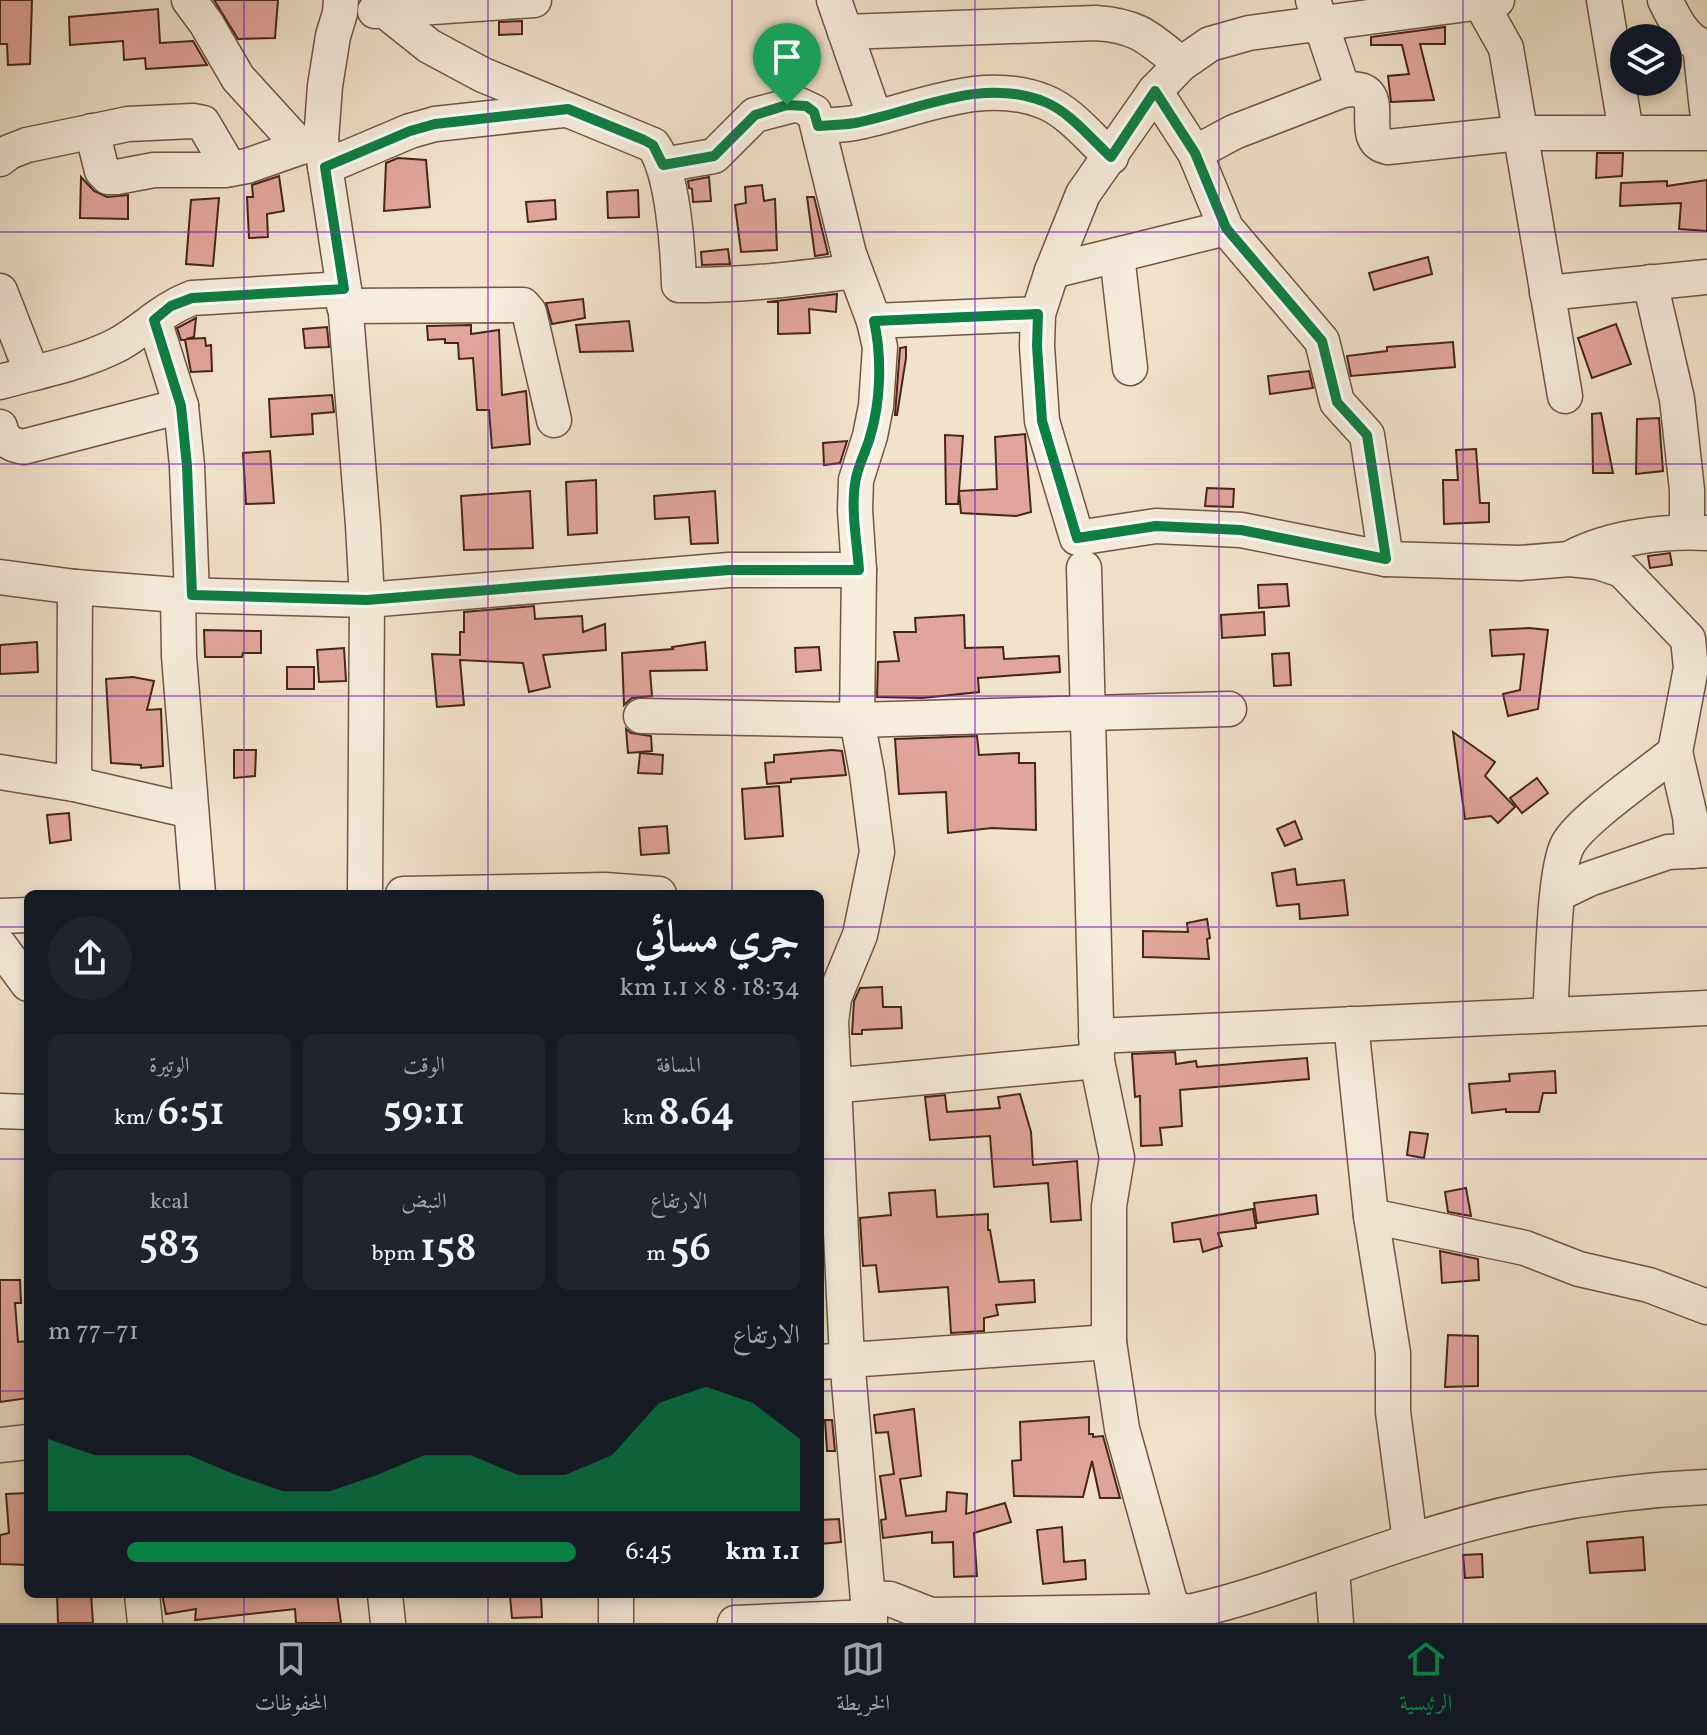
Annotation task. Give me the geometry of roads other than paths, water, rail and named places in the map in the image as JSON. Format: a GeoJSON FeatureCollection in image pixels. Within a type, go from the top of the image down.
{"type":"FeatureCollection","features":[{"type":"Feature","properties":{"kind":"street"},"geometry":{"type":"LineString","coordinates":[[189,0],[238,78],[316,151]]}},
{"type":"Feature","properties":{"kind":"street"},"geometry":{"type":"LineString","coordinates":[[365,890],[367,600],[363,525],[344,297],[316,151],[333,36],[340,7],[384,10],[532,0]]}},
{"type":"Feature","properties":{"kind":"street"},"geometry":{"type":"LineString","coordinates":[[834,0],[875,118]]}},
{"type":"Feature","properties":{"kind":"street"},"geometry":{"type":"LineString","coordinates":[[1604,0],[1626,132]]}},
{"type":"Feature","properties":{"kind":"street"},"geometry":{"type":"LineString","coordinates":[[1665,0],[1686,36],[1704,46],[1707,110]]}},
{"type":"Feature","properties":{"kind":"street"},"geometry":{"type":"LineString","coordinates":[[1558,894],[1589,879],[1668,852],[1700,851],[1675,752],[1691,668],[1688,639],[1622,570],[1598,562],[1570,559],[1520,563],[1386,559],[1241,530],[1156,526],[1077,538],[1042,421],[1038,314],[1083,194],[1155,91],[1181,64],[1210,44],[1317,12],[1485,1],[1506,48],[1565,396]]}},
{"type":"Feature","properties":{"kind":"street"},"geometry":{"type":"LineString","coordinates":[[384,10],[429,46],[483,75],[653,145],[663,165],[678,258],[679,285],[725,286],[855,271]]}},
{"type":"Feature","properties":{"kind":"street"},"geometry":{"type":"LineString","coordinates":[[1317,12],[1343,90]]}},
{"type":"Feature","properties":{"kind":"street"},"geometry":{"type":"LineString","coordinates":[[845,32],[962,14],[1122,25],[1143,34],[1181,64]]}},
{"type":"Feature","properties":{"kind":"street"},"geometry":{"type":"LineString","coordinates":[[1195,153],[1234,132],[1343,90],[1356,88],[1370,95],[1374,139],[1388,147],[1520,133],[1707,133]]}},
{"type":"Feature","properties":{"kind":"street"},"geometry":{"type":"LineString","coordinates":[[1155,91],[1195,153],[1226,228],[1322,341],[1337,402],[1367,435],[1386,559]]}},
{"type":"Feature","properties":{"kind":"street"},"geometry":{"type":"LineString","coordinates":[[818,126],[852,124],[981,92],[1022,95],[1060,110],[1111,157]]}},
{"type":"Feature","properties":{"kind":"street"},"geometry":{"type":"LineString","coordinates":[[663,165],[714,156],[755,115],[787,105],[806,106],[814,112],[855,271],[874,321],[880,347],[876,406],[856,480],[855,510],[859,570],[857,720],[877,852],[860,935],[830,976],[834,998],[826,1086],[834,1360],[869,1613]]}},
{"type":"Feature","properties":{"kind":"street"},"geometry":{"type":"LineString","coordinates":[[92,131],[102,171],[108,177],[154,170],[230,169],[435,124],[568,109]]}},
{"type":"Feature","properties":{"kind":"street"},"geometry":{"type":"LineString","coordinates":[[0,159],[27,145],[128,124],[200,121],[230,169]]}},
{"type":"Feature","properties":{"kind":"street"},"geometry":{"type":"LineString","coordinates":[[1052,271],[1226,228]]}},
{"type":"Feature","properties":{"kind":"street"},"geometry":{"type":"LineString","coordinates":[[1117,255],[1130,368]]}},
{"type":"Feature","properties":{"kind":"street"},"geometry":{"type":"LineString","coordinates":[[1547,293],[1707,277]]}},
{"type":"Feature","properties":{"kind":"street"},"geometry":{"type":"LineString","coordinates":[[1570,559],[1590,548],[1697,532],[1687,490],[1677,399],[1650,282]]}},
{"type":"Feature","properties":{"kind":"street"},"geometry":{"type":"LineString","coordinates":[[0,291],[16,377],[100,353],[139,331],[171,306],[192,298],[344,297],[523,305],[529,312],[554,420]]}},
{"type":"Feature","properties":{"kind":"street"},"geometry":{"type":"LineString","coordinates":[[874,321],[1038,314]]}},
{"type":"Feature","properties":{"kind":"street"},"geometry":{"type":"LineString","coordinates":[[154,320],[181,406],[187,466],[185,595],[179,656],[198,890]]}},
{"type":"Feature","properties":{"kind":"street"},"geometry":{"type":"LineString","coordinates":[[0,427],[2,437],[10,444],[23,447],[181,406]]}},
{"type":"Feature","properties":{"kind":"street"},"geometry":{"type":"LineString","coordinates":[[1084,568],[1096,1049],[1117,1158],[1109,1206],[1109,1342],[1122,1429],[1174,1618]]}},
{"type":"Feature","properties":{"kind":"street"},"geometry":{"type":"LineString","coordinates":[[0,577],[75,587],[185,595],[367,600],[729,570],[859,570]]}},
{"type":"Feature","properties":{"kind":"street"},"geometry":{"type":"LineString","coordinates":[[74,784],[75,587]]}},
{"type":"Feature","properties":{"kind":"street"},"geometry":{"type":"LineString","coordinates":[[641,716],[857,720],[1229,709]]}},
{"type":"Feature","properties":{"kind":"street"},"geometry":{"type":"LineString","coordinates":[[1550,1015],[1558,894],[1564,855],[1570,840],[1675,752]]}},
{"type":"Feature","properties":{"kind":"street"},"geometry":{"type":"LineString","coordinates":[[0,772],[74,784],[191,811]]}},
{"type":"Feature","properties":{"kind":"street"},"geometry":{"type":"LineString","coordinates":[[0,916],[24,915]]}},
{"type":"Feature","properties":{"kind":"street"},"geometry":{"type":"LineString","coordinates":[[0,946],[24,979]]}},
{"type":"Feature","properties":{"kind":"street"},"geometry":{"type":"LineString","coordinates":[[826,1086],[1096,1049],[1351,1024],[1707,1008]]}},
{"type":"Feature","properties":{"kind":"street"},"geometry":{"type":"LineString","coordinates":[[1351,1024],[1371,1216],[1393,1353],[1393,1412],[1410,1541]]}},
{"type":"Feature","properties":{"kind":"street"},"geometry":{"type":"LineString","coordinates":[[0,1111],[24,1112]]}},
{"type":"Feature","properties":{"kind":"street"},"geometry":{"type":"LineString","coordinates":[[1371,1216],[1525,1248],[1579,1269],[1649,1285],[1707,1307]]}},
{"type":"Feature","properties":{"kind":"street"},"geometry":{"type":"LineString","coordinates":[[834,1360],[1109,1342]]}},
{"type":"Feature","properties":{"kind":"street"},"geometry":{"type":"LineString","coordinates":[[0,1445],[24,1442]]}},
{"type":"Feature","properties":{"kind":"street"},"geometry":{"type":"LineString","coordinates":[[735,1623],[869,1613],[890,1599],[931,1615],[1174,1618],[1332,1569],[1410,1541],[1550,1504],[1659,1489],[1707,1487]]}},
{"type":"Feature","properties":{"kind":"street"},"geometry":{"type":"LineString","coordinates":[[1332,1569],[1336,1623]]}},
{"type":"Feature","properties":{"kind":"street"},"geometry":{"type":"LineString","coordinates":[[142,1598],[145,1623]]}},
{"type":"Feature","properties":{"kind":"street"},"geometry":{"type":"LineString","coordinates":[[385,1598],[388,1623]]}},
{"type":"Feature","properties":{"kind":"street"},"geometry":{"type":"LineString","coordinates":[[616,1598],[616,1623]]}}]}
